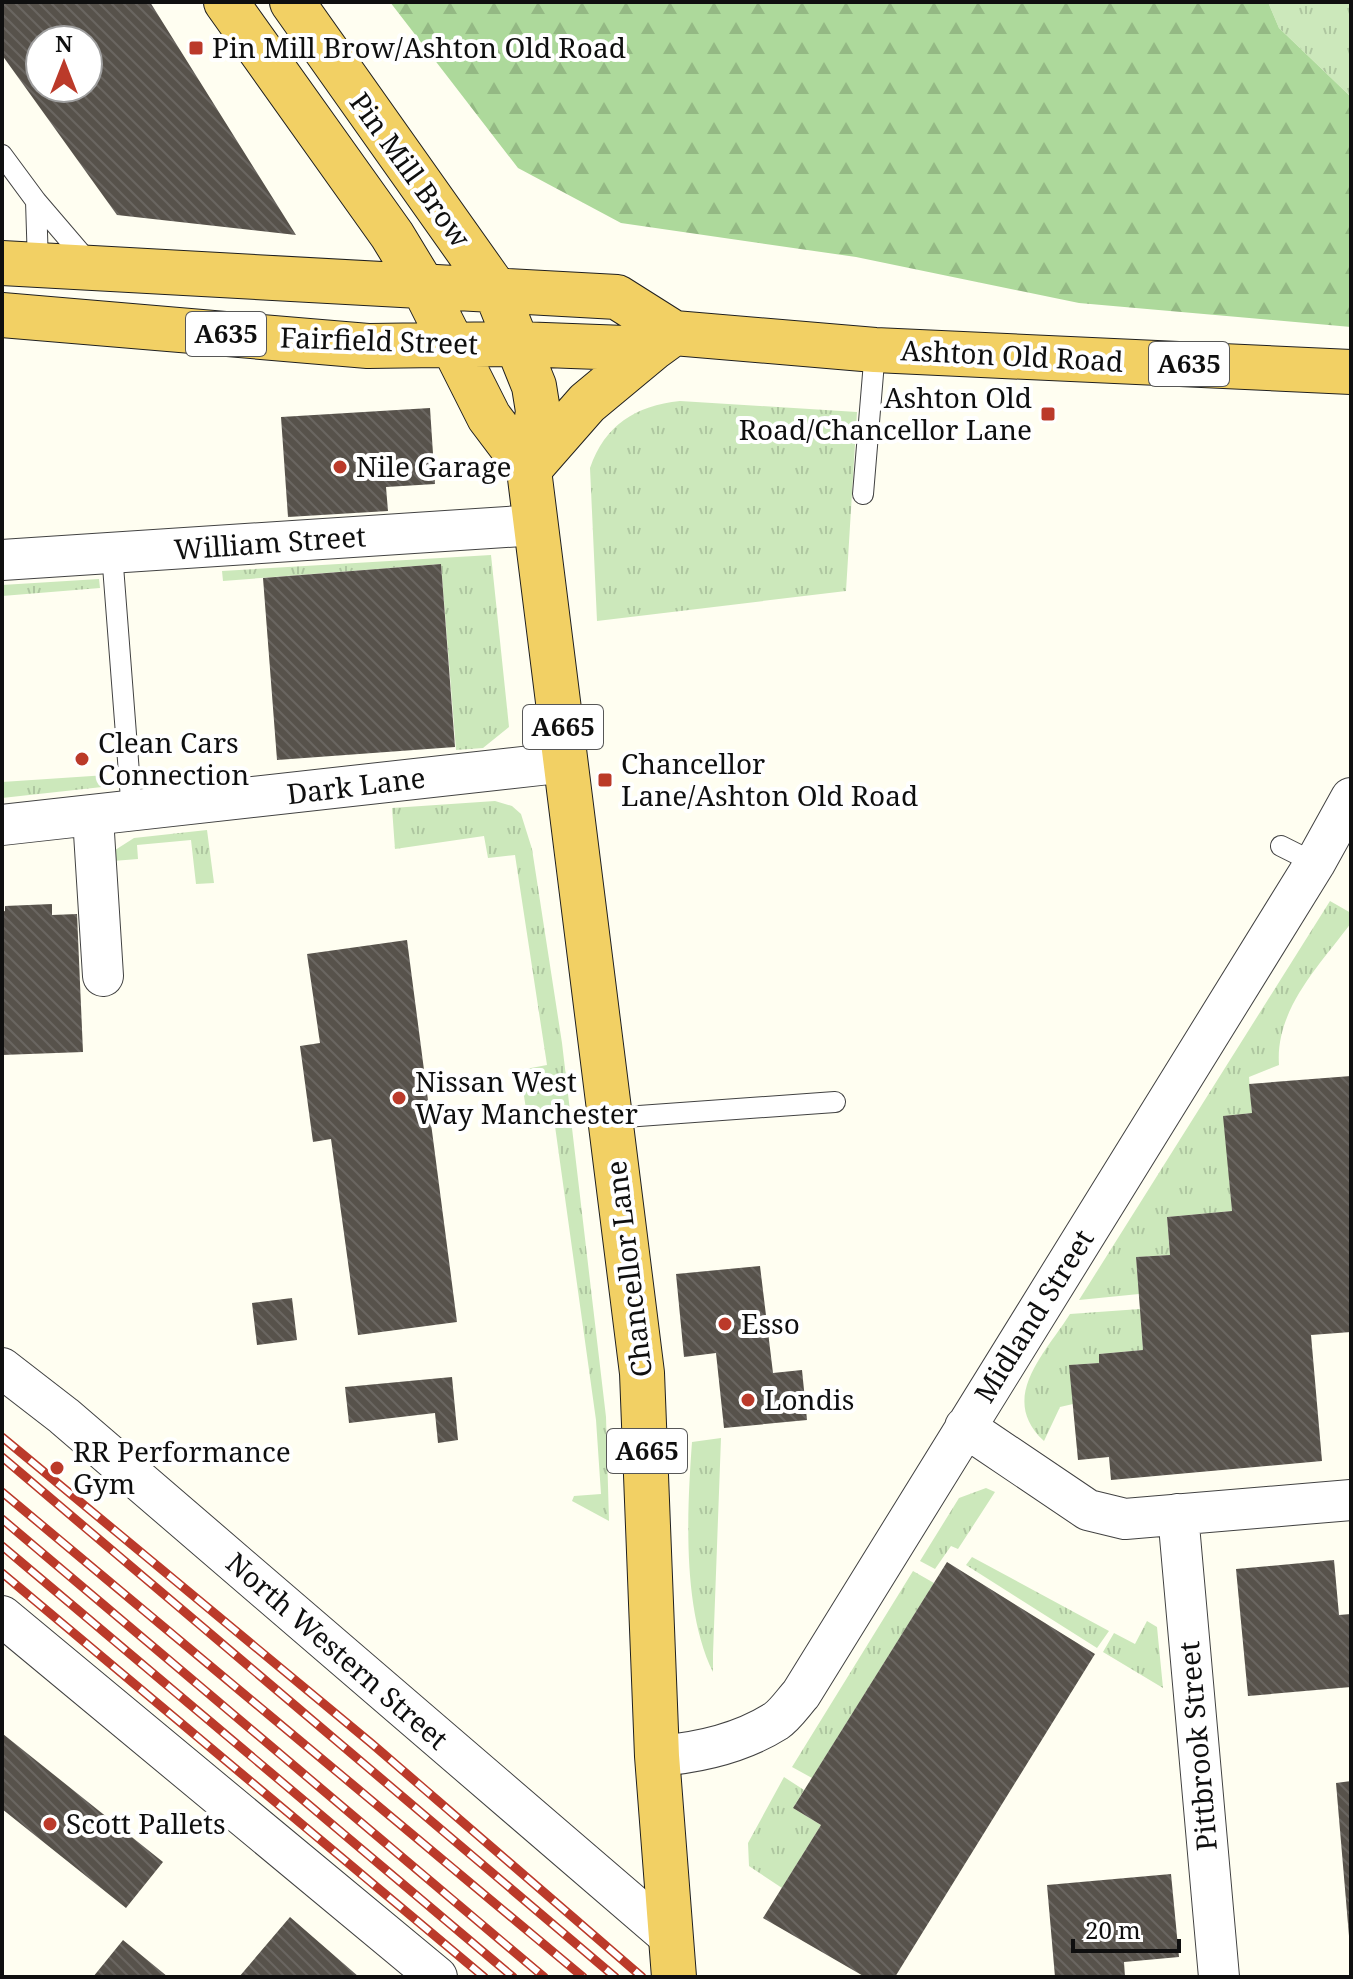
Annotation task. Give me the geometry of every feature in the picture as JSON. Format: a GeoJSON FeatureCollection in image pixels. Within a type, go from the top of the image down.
{"type":"FeatureCollection","features":[{"type":"Feature","properties":{"kind":"highway","name":"Pin Mill Brow"},"geometry":{"type":"LineString","coordinates":[[226,2],[388,228],[423,286]]}},
{"type":"Feature","properties":{"kind":"highway","name":"Pin Mill Brow"},"geometry":{"type":"LineString","coordinates":[[292,2],[495,289],[518,344]]}},
{"type":"Feature","properties":{"kind":"highway","name":"Fairfield Street"},"geometry":{"type":"LineString","coordinates":[[20,263],[495,289]]}},
{"type":"Feature","properties":{"kind":"highway","name":"Chancellor Lane"},"geometry":{"type":"LineString","coordinates":[[423,286],[489,417],[529,470]]}},
{"type":"Feature","properties":{"kind":"highway","name":"Ashton Old Road"},"geometry":{"type":"LineString","coordinates":[[495,289],[617,297],[663,341]]}},
{"type":"Feature","properties":{"kind":"highway","name":"Fairfield Street"},"geometry":{"type":"LineString","coordinates":[[2,315],[368,346],[518,344]]}},
{"type":"Feature","properties":{"kind":"highway","name":"Ashton Old Road"},"geometry":{"type":"LineString","coordinates":[[518,344],[663,341],[1351,372]]}},
{"type":"Feature","properties":{"kind":"highway"},"geometry":{"type":"LineString","coordinates":[[529,470],[587,403],[663,341]]}},
{"type":"Feature","properties":{"kind":"highway","name":"Chancellor Lane"},"geometry":{"type":"LineString","coordinates":[[518,344],[534,386],[538,411],[529,470],[642,1373],[657,1756],[672,1957]]}},
{"type":"Feature","properties":{"kind":"street","name":"William Street"},"geometry":{"type":"LineString","coordinates":[[2,560],[537,525]]}},
{"type":"Feature","properties":{"kind":"street","name":"Dark Lane"},"geometry":{"type":"LineString","coordinates":[[2,825],[567,762]]}},
{"type":"Feature","properties":{"kind":"street","name":"Midland Street"},"geometry":{"type":"LineString","coordinates":[[657,1756],[689,1753],[778,1720],[801,1694],[965,1427],[1298,854],[1351,798]]}},
{"type":"Feature","properties":{"kind":"street"},"geometry":{"type":"LineString","coordinates":[[93,817],[103,976]]}},
{"type":"Feature","properties":{"kind":"street","name":"North Western Street"},"geometry":{"type":"LineString","coordinates":[[2,1368],[64,1416],[672,1957]]}},
{"type":"Feature","properties":{"kind":"street"},"geometry":{"type":"LineString","coordinates":[[965,1427],[1088,1510],[1125,1519],[1351,1500]]}},
{"type":"Feature","properties":{"kind":"street","name":"Pittbrook Street"},"geometry":{"type":"LineString","coordinates":[[1178,1514],[1219,1977]]}},
{"type":"Feature","properties":{"kind":"street"},"geometry":{"type":"LineString","coordinates":[[2,1616],[437,1977]]}},
{"type":"Feature","properties":{"kind":"lane"},"geometry":{"type":"LineString","coordinates":[[2,155],[36,201],[94,269]]}},
{"type":"Feature","properties":{"kind":"lane"},"geometry":{"type":"LineString","coordinates":[[20,263],[36,201]]}},
{"type":"Feature","properties":{"kind":"lane"},"geometry":{"type":"LineString","coordinates":[[863,494],[875,350]]}},
{"type":"Feature","properties":{"kind":"lane"},"geometry":{"type":"LineString","coordinates":[[112,553],[132,812]]}},
{"type":"Feature","properties":{"kind":"lane"},"geometry":{"type":"LineString","coordinates":[[611,1118],[835,1102]]}},
{"type":"Feature","properties":{"kind":"green space"},"geometry":{"type":"Polygon","coordinates":[[[390,2],[1268,2],[1279,28],[1351,97],[1351,327],[1079,303],[856,257],[621,223],[518,168],[390,2]]]}},
{"type":"Feature","properties":{"kind":"green space"},"geometry":{"type":"Polygon","coordinates":[[[1268,2],[1351,2],[1351,97],[1279,28],[1268,2]]]}},
{"type":"Feature","properties":{"kind":"green space"},"geometry":{"type":"Polygon","coordinates":[[[680,401],[857,412],[846,591],[597,621],[590,468],[604,440],[624,420],[649,408],[680,401]]]}},
{"type":"Feature","properties":{"kind":"green space"},"geometry":{"type":"Polygon","coordinates":[[[491,555],[509,727],[483,748],[456,750],[441,564],[223,581],[222,571],[491,555]]]}},
{"type":"Feature","properties":{"kind":"green space"},"geometry":{"type":"Polygon","coordinates":[[[99,579],[100,588],[2,596],[2,585],[99,579]]]}},
{"type":"Feature","properties":{"kind":"green space"},"geometry":{"type":"Polygon","coordinates":[[[107,775],[102,787],[2,798],[2,782],[107,775]]]}},
{"type":"Feature","properties":{"kind":"green space"},"geometry":{"type":"Polygon","coordinates":[[[495,801],[512,806],[521,814],[532,849],[562,1043],[606,1417],[609,1521],[572,1501],[574,1496],[601,1494],[596,1420],[554,1119],[528,1122],[520,1070],[547,1065],[515,855],[488,858],[484,836],[395,849],[392,808],[495,801]]]}},
{"type":"Feature","properties":{"kind":"green space"},"geometry":{"type":"Polygon","coordinates":[[[207,830],[214,883],[196,884],[191,840],[137,845],[138,859],[113,861],[112,852],[134,838],[207,830]]]}},
{"type":"Feature","properties":{"kind":"green space"},"geometry":{"type":"Polygon","coordinates":[[[1330,901],[1351,913],[1351,923],[1292,1007],[1284,1025],[1279,1065],[1249,1077],[1252,1113],[1224,1116],[1232,1211],[1167,1217],[1170,1255],[1136,1257],[1139,1294],[1079,1300],[1330,901]]]}},
{"type":"Feature","properties":{"kind":"green space"},"geometry":{"type":"Polygon","coordinates":[[[1140,1309],[1143,1350],[1099,1354],[1099,1363],[1070,1365],[1073,1404],[1060,1407],[1044,1441],[1031,1425],[1025,1409],[1025,1393],[1038,1361],[1070,1314],[1140,1309]]]}},
{"type":"Feature","properties":{"kind":"green space"},"geometry":{"type":"Polygon","coordinates":[[[721,1438],[713,1672],[703,1647],[691,1590],[689,1498],[692,1442],[721,1438]]]}},
{"type":"Feature","properties":{"kind":"green space"},"geometry":{"type":"Polygon","coordinates":[[[986,1488],[995,1492],[958,1549],[951,1546],[935,1569],[920,1561],[959,1498],[986,1488]]]}},
{"type":"Feature","properties":{"kind":"green space"},"geometry":{"type":"Polygon","coordinates":[[[972,1557],[1109,1631],[1097,1648],[966,1565],[972,1557]]]}},
{"type":"Feature","properties":{"kind":"green space"},"geometry":{"type":"Polygon","coordinates":[[[913,1571],[934,1583],[812,1778],[792,1767],[913,1571]]]}},
{"type":"Feature","properties":{"kind":"green space"},"geometry":{"type":"Polygon","coordinates":[[[1147,1621],[1157,1627],[1163,1688],[1103,1652],[1114,1633],[1135,1644],[1147,1621]]]}},
{"type":"Feature","properties":{"kind":"green space"},"geometry":{"type":"Polygon","coordinates":[[[784,1777],[804,1790],[793,1808],[821,1825],[782,1888],[749,1866],[748,1843],[784,1777]]]}},
{"type":"Feature","properties":{"kind":"building"},"geometry":{"type":"Polygon","coordinates":[[[2,2],[150,2],[296,235],[117,215],[37,104],[104,104],[104,24],[24,24],[24,86],[2,55],[2,2]]]}},
{"type":"Feature","properties":{"kind":"building"},"geometry":{"type":"Polygon","coordinates":[[[430,408],[435,484],[386,487],[388,511],[288,517],[281,417],[430,408]]]}},
{"type":"Feature","properties":{"kind":"building"},"geometry":{"type":"Polygon","coordinates":[[[441,564],[455,747],[277,760],[263,578],[441,564]]]}},
{"type":"Feature","properties":{"kind":"building"},"geometry":{"type":"Polygon","coordinates":[[[52,904],[52,915],[77,914],[83,1052],[2,1055],[2,912],[5,906],[52,904]]]}},
{"type":"Feature","properties":{"kind":"building"},"geometry":{"type":"Polygon","coordinates":[[[407,940],[457,1322],[358,1335],[331,1139],[313,1142],[300,1046],[320,1043],[307,954],[407,940]]]}},
{"type":"Feature","properties":{"kind":"building"},"geometry":{"type":"Polygon","coordinates":[[[1351,1076],[1351,1332],[1311,1335],[1322,1461],[1111,1480],[1109,1457],[1078,1460],[1069,1365],[1099,1363],[1099,1354],[1143,1350],[1136,1257],[1170,1255],[1167,1217],[1232,1211],[1223,1116],[1252,1113],[1249,1084],[1351,1076]]]}},
{"type":"Feature","properties":{"kind":"building"},"geometry":{"type":"Polygon","coordinates":[[[760,1266],[773,1373],[802,1370],[807,1420],[724,1428],[716,1353],[684,1357],[676,1274],[760,1266]]]}},
{"type":"Feature","properties":{"kind":"building"},"geometry":{"type":"Polygon","coordinates":[[[292,1298],[297,1340],[257,1345],[252,1303],[292,1298]]]}},
{"type":"Feature","properties":{"kind":"building"},"geometry":{"type":"Polygon","coordinates":[[[452,1377],[458,1440],[438,1443],[435,1413],[349,1423],[345,1387],[452,1377]]]}},
{"type":"Feature","properties":{"kind":"building"},"geometry":{"type":"Polygon","coordinates":[[[1334,1560],[1339,1615],[1351,1614],[1351,1687],[1248,1696],[1236,1569],[1334,1560]]]}},
{"type":"Feature","properties":{"kind":"building"},"geometry":{"type":"Polygon","coordinates":[[[947,1562],[1095,1654],[895,1977],[865,1977],[763,1918],[821,1825],[793,1808],[947,1562]]]}},
{"type":"Feature","properties":{"kind":"building"},"geometry":{"type":"Polygon","coordinates":[[[3,1734],[163,1862],[126,1908],[2,1809],[3,1734]]]}},
{"type":"Feature","properties":{"kind":"building"},"geometry":{"type":"Polygon","coordinates":[[[1351,1781],[1351,1936],[1349,1936],[1336,1783],[1351,1781]]]}},
{"type":"Feature","properties":{"kind":"building"},"geometry":{"type":"Polygon","coordinates":[[[1171,1874],[1179,1957],[1124,1962],[1125,1977],[1055,1977],[1047,1885],[1171,1874]]]}},
{"type":"Feature","properties":{"kind":"building"},"geometry":{"type":"Polygon","coordinates":[[[290,1917],[359,1977],[239,1977],[290,1917]]]}},
{"type":"Feature","properties":{"kind":"building"},"geometry":{"type":"Polygon","coordinates":[[[123,1940],[168,1977],[93,1977],[123,1940]]]}},
{"type":"Feature","properties":{"kind":"railway"},"geometry":{"type":"LineString","coordinates":[[2,1437],[371,1743],[642,1977]]}},
{"type":"Feature","properties":{"kind":"railway"},"geometry":{"type":"LineString","coordinates":[[2,1457],[615,1977]]}},
{"type":"Feature","properties":{"kind":"railway"},"geometry":{"type":"LineString","coordinates":[[2,1492],[583,1977]]}},
{"type":"Feature","properties":{"kind":"railway"},"geometry":{"type":"LineString","coordinates":[[2,1519],[544,1977]]}},
{"type":"Feature","properties":{"kind":"railway"},"geometry":{"type":"LineString","coordinates":[[2,1546],[513,1977]]}},
{"type":"Feature","properties":{"kind":"railway"},"geometry":{"type":"LineString","coordinates":[[2,1573],[484,1977]]}},
{"type":"Feature","properties":{"kind":"place","name":"Pin Mill Brow/Ashton Old Road"},"geometry":{"type":"Point","coordinates":[196,48]}},
{"type":"Feature","properties":{"kind":"place","name":"Ashton Old Road/Chancellor Lane"},"geometry":{"type":"Point","coordinates":[1048,414]}},
{"type":"Feature","properties":{"kind":"place","name":"Nile Garage"},"geometry":{"type":"Point","coordinates":[340,467]}},
{"type":"Feature","properties":{"kind":"place","name":"Clean Cars Connection"},"geometry":{"type":"Point","coordinates":[82,759]}},
{"type":"Feature","properties":{"kind":"place","name":"Chancellor Lane/Ashton Old Road"},"geometry":{"type":"Point","coordinates":[605,780]}},
{"type":"Feature","properties":{"kind":"place","name":"Nissan West Way Manchester"},"geometry":{"type":"Point","coordinates":[399,1098]}},
{"type":"Feature","properties":{"kind":"place","name":"Esso"},"geometry":{"type":"Point","coordinates":[725,1324]}},
{"type":"Feature","properties":{"kind":"place","name":"Londis"},"geometry":{"type":"Point","coordinates":[748,1400]}},
{"type":"Feature","properties":{"kind":"place","name":"RR Performance Gym"},"geometry":{"type":"Point","coordinates":[57,1468]}},
{"type":"Feature","properties":{"kind":"place","name":"Scott Pallets"},"geometry":{"type":"Point","coordinates":[50,1824]}}]}
